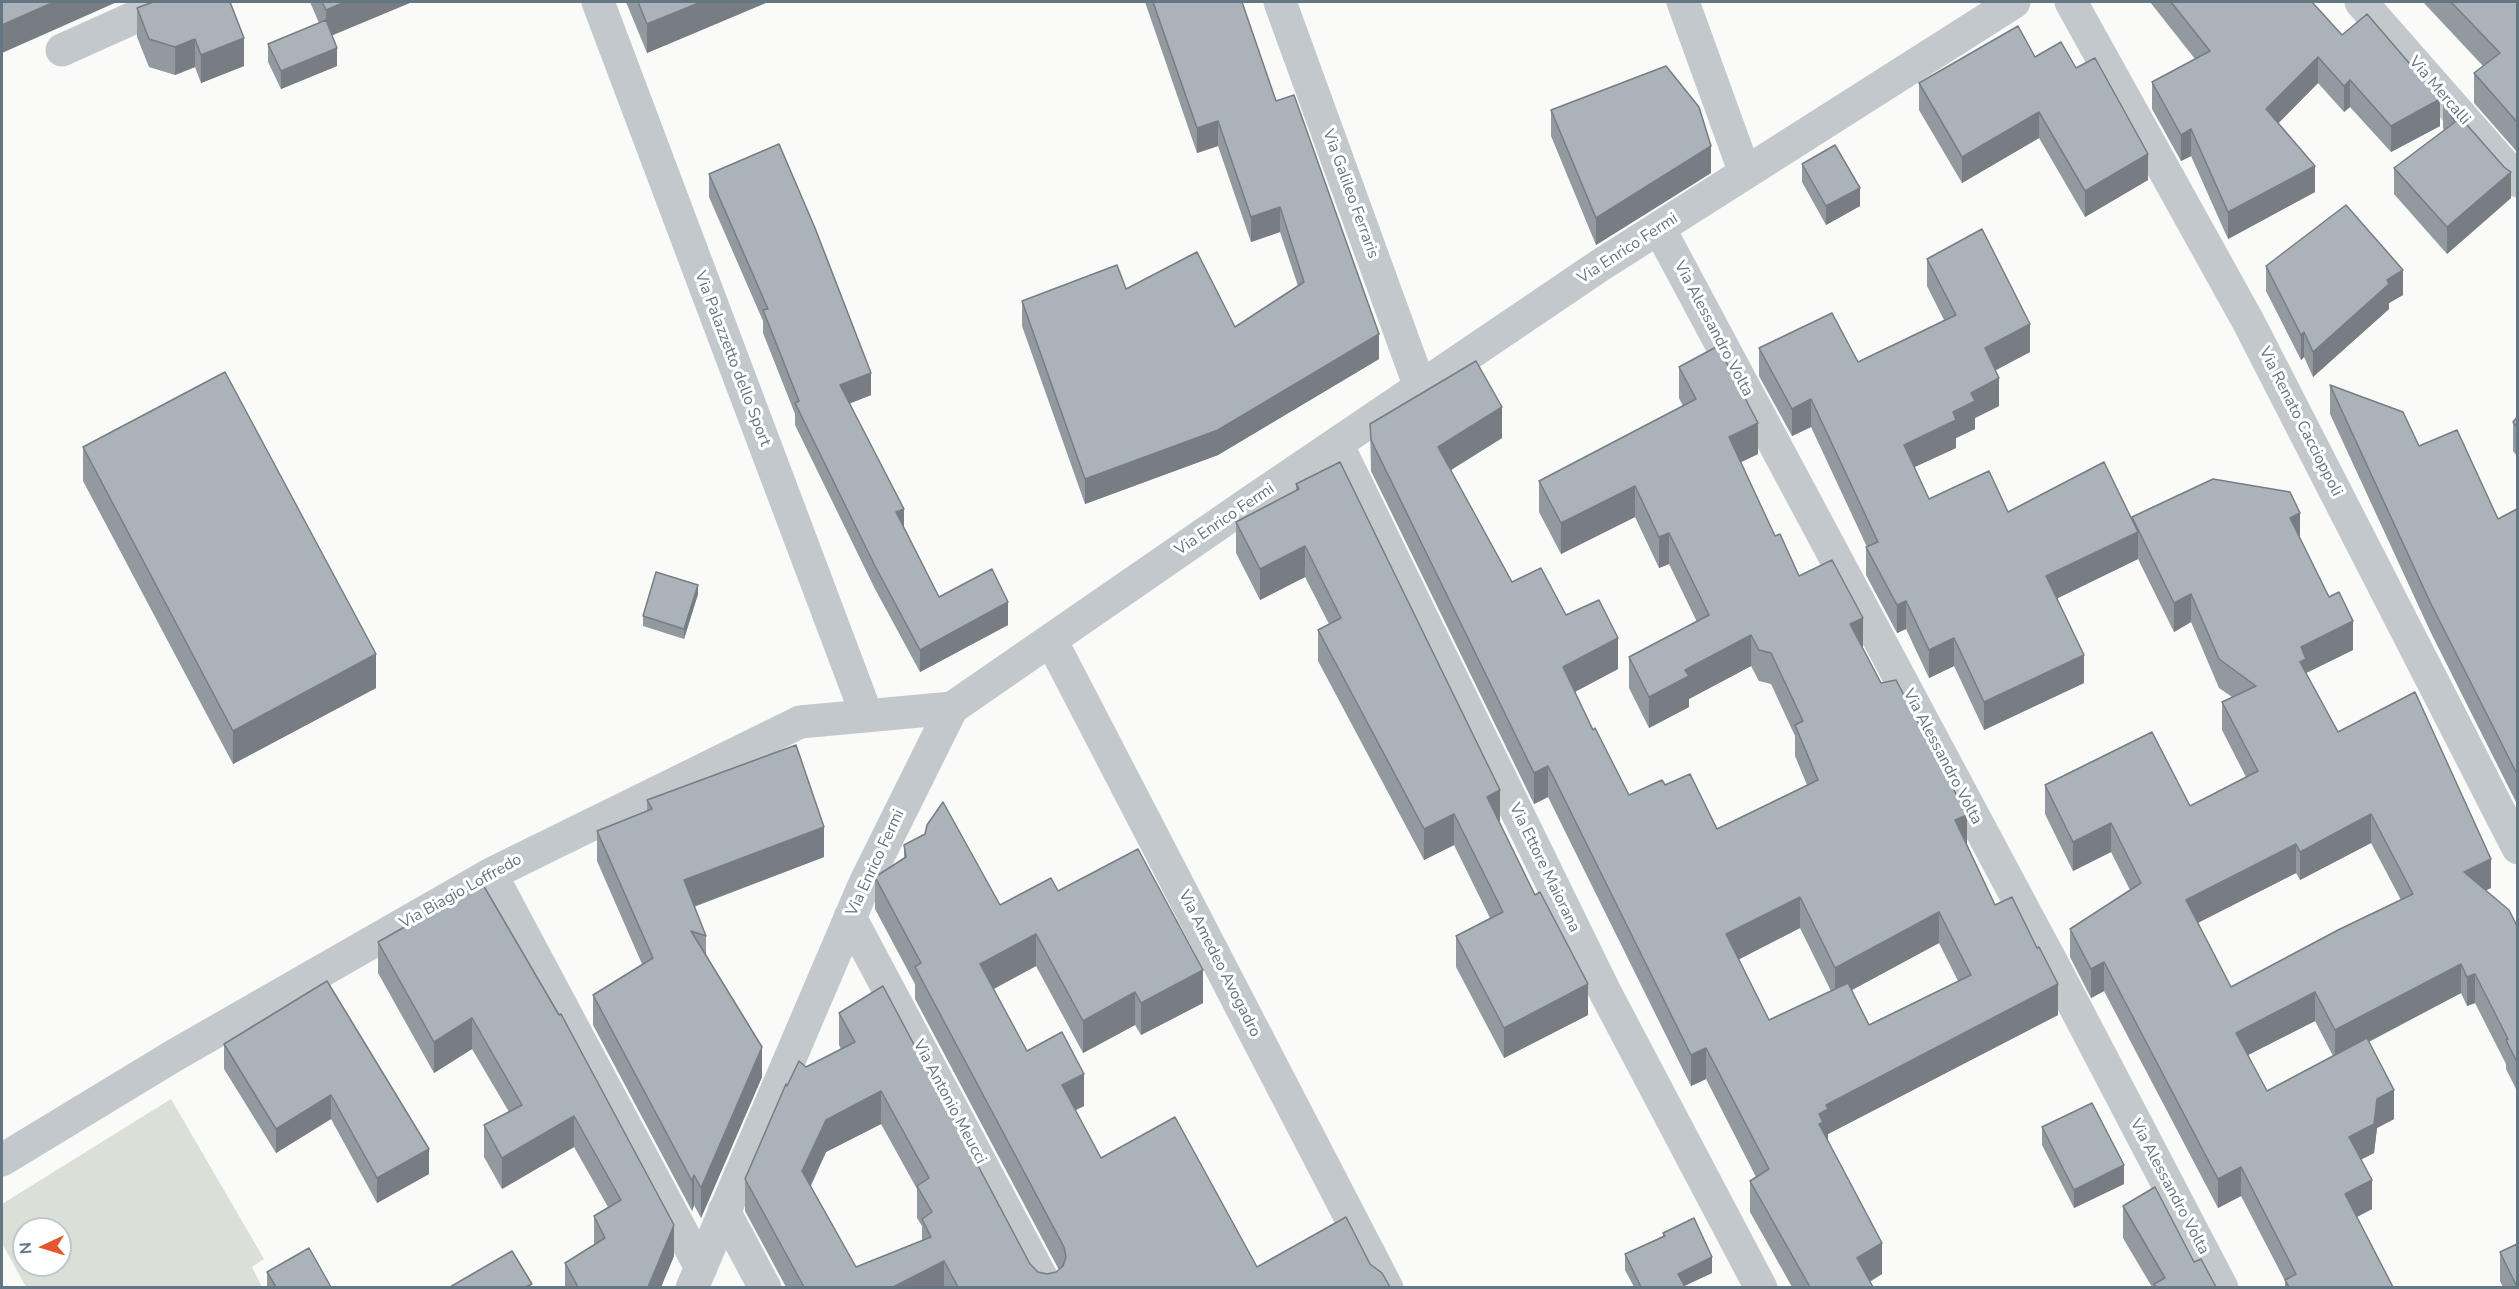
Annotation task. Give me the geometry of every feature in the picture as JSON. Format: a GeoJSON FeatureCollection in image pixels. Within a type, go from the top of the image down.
{"type":"FeatureCollection","features":[{"type":"Feature","properties":{"kind":"street"},"geometry":{"type":"LineString","coordinates":[[62,50],[169,2]]}},
{"type":"Feature","properties":{"kind":"street","name":"Via Palazzetto dello Sport"},"geometry":{"type":"LineString","coordinates":[[598,2],[867,716]]}},
{"type":"Feature","properties":{"kind":"street","name":"Via Galileo Ferraris"},"geometry":{"type":"LineString","coordinates":[[1280,2],[1420,387]]}},
{"type":"Feature","properties":{"kind":"street"},"geometry":{"type":"LineString","coordinates":[[1683,2],[1745,173]]}},
{"type":"Feature","properties":{"kind":"street","name":"Via Enrico Fermi"},"geometry":{"type":"LineString","coordinates":[[697,1277],[850,917],[952,708],[1420,387],[1659,228],[2014,2]]}},
{"type":"Feature","properties":{"kind":"street","name":"Via Renato Caccioppoli"},"geometry":{"type":"LineString","coordinates":[[2071,2],[2249,323],[2517,848]]}},
{"type":"Feature","properties":{"kind":"street","name":"Via Mercalli"},"geometry":{"type":"LineString","coordinates":[[2361,2],[2517,181]]}},
{"type":"Feature","properties":{"kind":"street","name":"Via Alessandro Volta"},"geometry":{"type":"LineString","coordinates":[[1659,228],[2051,961],[2222,1287]]}},
{"type":"Feature","properties":{"kind":"street","name":"Via Ettore Maiorana"},"geometry":{"type":"LineString","coordinates":[[1337,444],[1605,993],[1761,1287]]}},
{"type":"Feature","properties":{"kind":"street","name":"Via Amedeo Avogadro"},"geometry":{"type":"LineString","coordinates":[[1051,640],[1387,1287]]}},
{"type":"Feature","properties":{"kind":"street","name":"Via Biagio Loffredo"},"geometry":{"type":"LineString","coordinates":[[2,1160],[175,1055],[491,873],[800,723],[952,708]]}},
{"type":"Feature","properties":{"kind":"street","name":"Via Enrico Fermi"},"geometry":{"type":"LineString","coordinates":[[491,873],[697,1277]]}},
{"type":"Feature","properties":{"kind":"street","name":"Via Antonio Meucci"},"geometry":{"type":"LineString","coordinates":[[850,917],[1047,1287]]}},
{"type":"Feature","properties":{"kind":"street"},"geometry":{"type":"LineString","coordinates":[[724,1211],[765,1287]]}},
{"type":"Feature","properties":{"kind":"shaded area"},"geometry":{"type":"Polygon","coordinates":[[[171,1099],[264,1259],[252,1267],[262,1287],[26,1287],[21,1277],[72,1277],[72,1217],[12,1217],[12,1261],[2,1243],[2,1204],[171,1099]]]}},
{"type":"Feature","properties":{"kind":"building"},"geometry":{"type":"Polygon","coordinates":[[[2,2],[54,2],[2,25],[2,2]]]}},
{"type":"Feature","properties":{"kind":"building"},"geometry":{"type":"Polygon","coordinates":[[[153,2],[230,2],[244,38],[201,55],[195,39],[175,47],[149,39],[137,8],[153,2]]]}},
{"type":"Feature","properties":{"kind":"building"},"geometry":{"type":"Polygon","coordinates":[[[322,2],[345,2],[326,10],[322,2]]]}},
{"type":"Feature","properties":{"kind":"building"},"geometry":{"type":"Polygon","coordinates":[[[638,2],[701,2],[647,24],[638,2]]]}},
{"type":"Feature","properties":{"kind":"building"},"geometry":{"type":"Polygon","coordinates":[[[1153,2],[1242,2],[1276,101],[1294,95],[1379,334],[1218,430],[1085,479],[1022,301],[1117,265],[1126,289],[1197,252],[1235,327],[1304,282],[1280,207],[1251,217],[1218,121],[1197,128],[1153,2]]]}},
{"type":"Feature","properties":{"kind":"building"},"geometry":{"type":"Polygon","coordinates":[[[2171,2],[2312,2],[2342,35],[2367,14],[2440,99],[2391,126],[2350,80],[2344,86],[2318,57],[2266,109],[2315,166],[2228,212],[2191,129],[2181,135],[2152,82],[2210,51],[2171,2]]]}},
{"type":"Feature","properties":{"kind":"building"},"geometry":{"type":"Polygon","coordinates":[[[2451,2],[2517,2],[2517,122],[2474,73],[2500,53],[2451,2]]]}},
{"type":"Feature","properties":{"kind":"building"},"geometry":{"type":"Polygon","coordinates":[[[326,20],[337,48],[281,71],[268,44],[326,20]]]}},
{"type":"Feature","properties":{"kind":"building"},"geometry":{"type":"Polygon","coordinates":[[[2018,26],[2035,57],[2061,42],[2076,68],[2095,58],[2148,154],[2085,191],[2039,112],[1962,157],[1919,83],[2018,26]]]}},
{"type":"Feature","properties":{"kind":"building"},"geometry":{"type":"Polygon","coordinates":[[[1666,66],[1699,107],[1711,146],[1596,218],[1551,110],[1666,66]]]}},
{"type":"Feature","properties":{"kind":"building"},"geometry":{"type":"Polygon","coordinates":[[[2445,100],[2511,172],[2447,227],[2394,168],[2455,122],[2443,102],[2445,100]]]}},
{"type":"Feature","properties":{"kind":"building"},"geometry":{"type":"Polygon","coordinates":[[[779,144],[815,228],[871,373],[840,385],[904,509],[896,512],[939,597],[992,569],[1008,602],[920,650],[875,566],[795,403],[799,401],[763,310],[768,309],[709,174],[779,144]]]}},
{"type":"Feature","properties":{"kind":"building"},"geometry":{"type":"Polygon","coordinates":[[[1835,145],[1860,188],[1826,206],[1802,164],[1835,145]]]}},
{"type":"Feature","properties":{"kind":"building"},"geometry":{"type":"Polygon","coordinates":[[[2346,205],[2403,270],[2387,280],[2389,284],[2313,352],[2304,332],[2301,335],[2266,266],[2346,205]]]}},
{"type":"Feature","properties":{"kind":"building"},"geometry":{"type":"Polygon","coordinates":[[[1982,229],[2030,324],[1985,348],[1999,378],[1971,393],[1975,401],[1953,412],[1956,420],[1904,445],[1929,499],[1989,471],[2008,512],[2104,462],[2138,532],[2046,576],[2084,655],[1984,702],[1954,638],[1929,650],[1906,601],[1897,605],[1866,547],[1878,542],[1811,399],[1792,409],[1759,348],[1832,313],[1858,362],[1956,315],[1927,259],[1982,229]]]}},
{"type":"Feature","properties":{"kind":"building"},"geometry":{"type":"Polygon","coordinates":[[[1718,346],[1758,423],[1729,437],[1775,536],[1780,534],[1799,576],[1832,560],[1863,618],[1850,624],[1881,683],[1896,680],[1967,815],[1955,820],[1995,905],[2012,897],[2058,984],[1826,1105],[1828,1109],[1819,1114],[1823,1122],[1819,1124],[1882,1243],[1857,1258],[1873,1287],[1810,1287],[1750,1181],[1769,1169],[1706,1048],[1691,1055],[1548,766],[1534,773],[1371,440],[1370,424],[1476,361],[1502,407],[1438,447],[1512,582],[1541,568],[1566,615],[1599,600],[1618,638],[1563,667],[1593,730],[1595,728],[1629,795],[1662,780],[1665,785],[1690,774],[1717,829],[1818,780],[1795,725],[1803,721],[1771,653],[1759,650],[1751,635],[1685,670],[1689,676],[1649,697],[1629,657],[1709,615],[1669,533],[1659,537],[1635,486],[1561,523],[1539,481],[1696,399],[1679,367],[1718,346]],[[1800,897],[1726,934],[1769,1020],[1848,983],[1869,1025],[1971,975],[1939,912],[1835,968],[1800,897]]]}},
{"type":"Feature","properties":{"kind":"building"},"geometry":{"type":"Polygon","coordinates":[[[225,372],[376,654],[233,731],[83,447],[225,372]]]}},
{"type":"Feature","properties":{"kind":"building"},"geometry":{"type":"Polygon","coordinates":[[[2330,385],[2403,412],[2419,446],[2457,430],[2498,519],[2517,509],[2517,774],[2431,604],[2330,385]]]}},
{"type":"Feature","properties":{"kind":"building"},"geometry":{"type":"Polygon","coordinates":[[[1340,462],[1500,790],[1487,797],[1535,895],[1540,892],[1588,984],[1504,1028],[1456,936],[1503,912],[1454,814],[1424,829],[1318,630],[1341,618],[1305,546],[1260,569],[1236,522],[1299,489],[1296,484],[1340,462]]]}},
{"type":"Feature","properties":{"kind":"building"},"geometry":{"type":"Polygon","coordinates":[[[2213,479],[2290,492],[2300,513],[2290,518],[2329,597],[2339,592],[2353,621],[2301,647],[2306,659],[2300,662],[2338,732],[2415,692],[2491,859],[2464,872],[2509,910],[2517,926],[2517,1062],[2475,974],[2467,977],[2461,964],[2335,1030],[2315,992],[2236,1033],[2267,1091],[2367,1038],[2394,1090],[2377,1099],[2374,1124],[2349,1137],[2372,1180],[2345,1194],[2393,1287],[2289,1287],[2285,1280],[2296,1274],[2241,1167],[2218,1179],[2104,962],[2091,969],[2070,929],[2141,883],[2111,823],[2073,842],[2045,785],[2152,732],[2190,806],[2258,771],[2222,702],[2256,686],[2219,659],[2191,594],[2174,603],[2132,517],[2213,479]],[[2371,814],[2300,852],[2296,844],[2186,900],[2231,987],[2338,930],[2413,894],[2371,814]]]}},
{"type":"Feature","properties":{"kind":"building"},"geometry":{"type":"Polygon","coordinates":[[[656,572],[698,585],[684,629],[643,616],[656,572]]]}},
{"type":"Feature","properties":{"kind":"building"},"geometry":{"type":"Polygon","coordinates":[[[796,745],[824,827],[684,880],[706,936],[691,931],[762,1047],[701,1188],[694,1175],[692,1181],[593,995],[653,958],[597,831],[652,809],[647,800],[796,745]]]}},
{"type":"Feature","properties":{"kind":"building"},"geometry":{"type":"Polygon","coordinates":[[[943,802],[1000,905],[1051,878],[1058,891],[1138,849],[1203,970],[1141,1003],[1135,992],[1083,1021],[1036,934],[980,964],[1027,1051],[1062,1032],[1084,1074],[1062,1085],[1101,1158],[1175,1117],[1257,1267],[1346,1217],[1370,1264],[1382,1273],[1390,1287],[958,1287],[944,1261],[893,1287],[804,1287],[745,1179],[786,1084],[787,1086],[799,1061],[806,1067],[855,1042],[839,1013],[883,986],[1030,1264],[1038,1272],[1047,1274],[1056,1272],[1063,1266],[1066,1257],[1064,1247],[915,967],[921,963],[875,877],[906,857],[904,845],[925,834],[927,825],[943,802]],[[881,1091],[826,1120],[802,1171],[856,1267],[931,1237],[922,1219],[932,1212],[917,1186],[929,1178],[881,1091]]]}},
{"type":"Feature","properties":{"kind":"building"},"geometry":{"type":"Polygon","coordinates":[[[482,883],[559,1015],[561,1014],[674,1225],[648,1287],[578,1287],[565,1263],[605,1238],[594,1216],[621,1200],[574,1116],[502,1158],[484,1125],[522,1105],[472,1018],[434,1042],[378,942],[482,883]]]}},
{"type":"Feature","properties":{"kind":"building"},"geometry":{"type":"Polygon","coordinates":[[[327,981],[429,1149],[377,1178],[331,1095],[276,1129],[224,1044],[327,981]]]}},
{"type":"Feature","properties":{"kind":"building"},"geometry":{"type":"Polygon","coordinates":[[[2092,1103],[2124,1165],[2074,1190],[2042,1127],[2092,1103]]]}},
{"type":"Feature","properties":{"kind":"building"},"geometry":{"type":"Polygon","coordinates":[[[2155,1187],[2194,1262],[2201,1259],[2216,1287],[2156,1287],[2154,1284],[2165,1278],[2123,1206],[2155,1187]]]}},
{"type":"Feature","properties":{"kind":"building"},"geometry":{"type":"Polygon","coordinates":[[[1694,1218],[1712,1257],[1678,1274],[1685,1287],[1641,1287],[1625,1254],[1665,1236],[1663,1233],[1694,1218]]]}},
{"type":"Feature","properties":{"kind":"building"},"geometry":{"type":"Polygon","coordinates":[[[2517,1244],[2517,1287],[2500,1252],[2517,1244]]]}},
{"type":"Feature","properties":{"kind":"building"},"geometry":{"type":"Polygon","coordinates":[[[309,1248],[331,1287],[276,1287],[267,1272],[309,1248]]]}},
{"type":"Feature","properties":{"kind":"building"},"geometry":{"type":"Polygon","coordinates":[[[512,1251],[532,1284],[526,1287],[450,1287],[512,1251]]]}}]}
